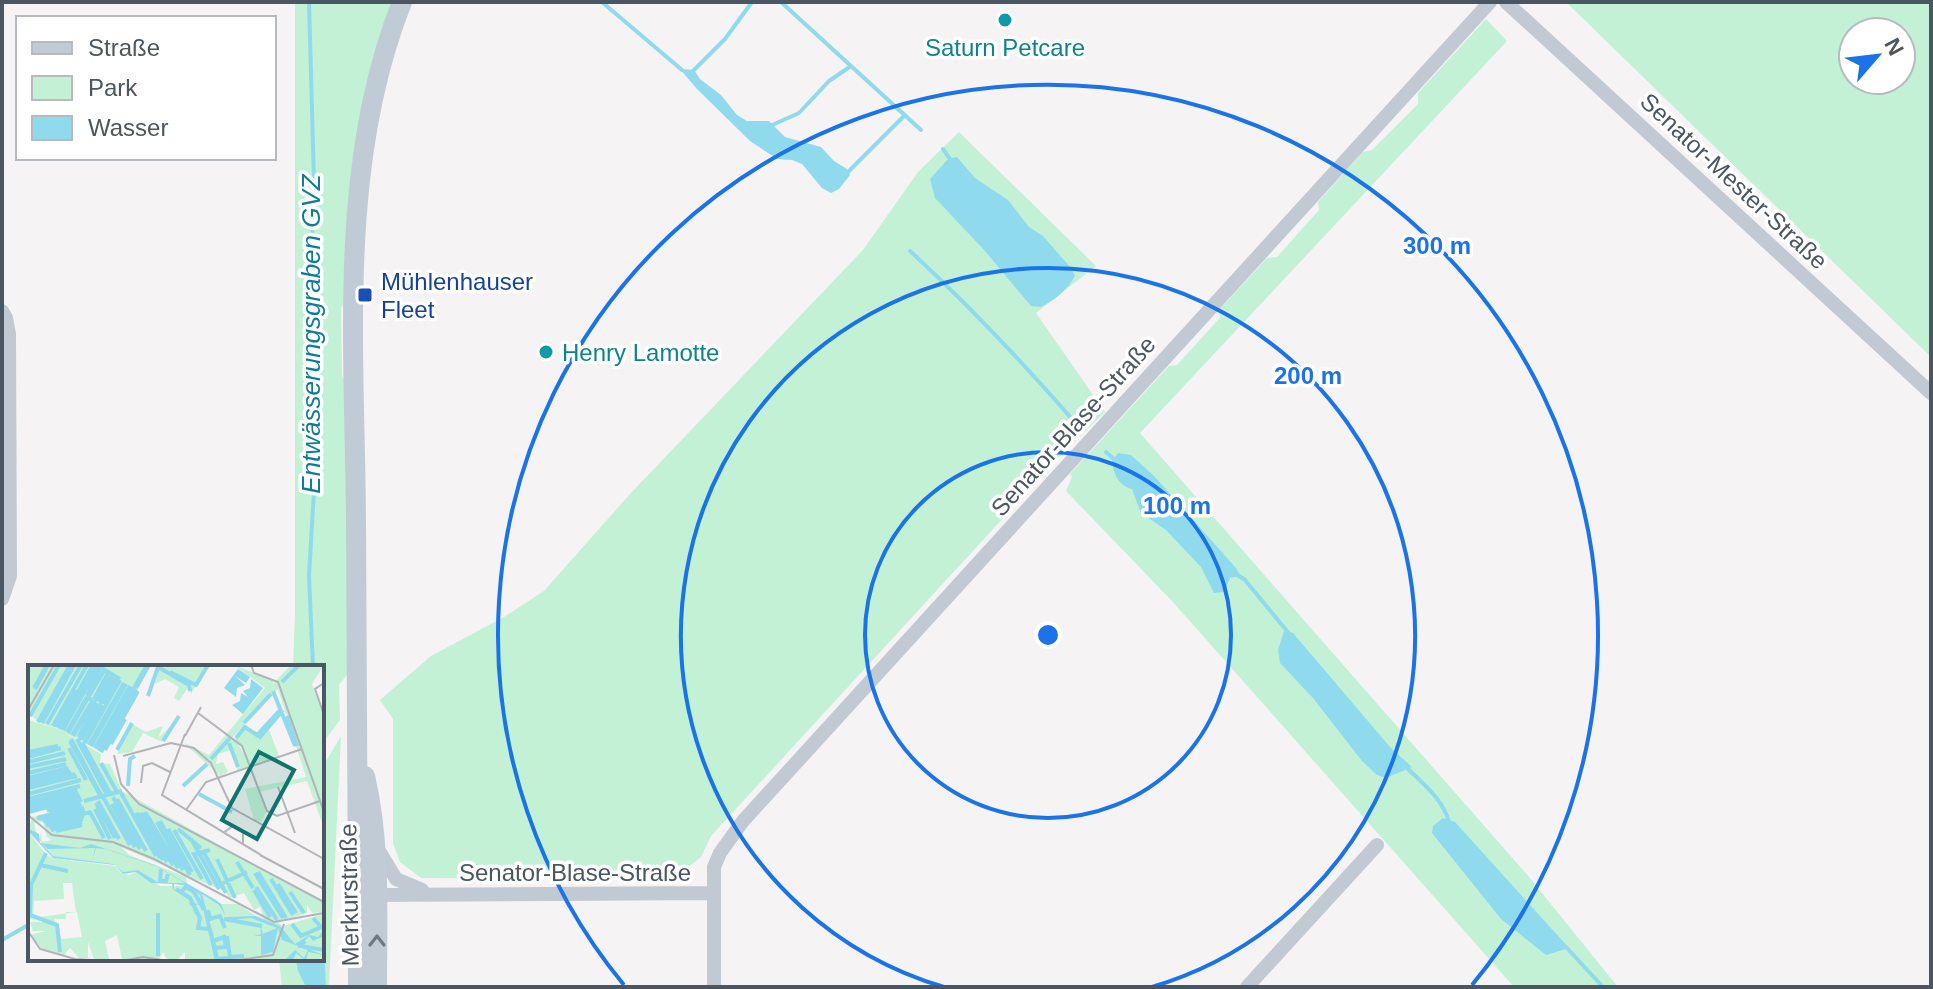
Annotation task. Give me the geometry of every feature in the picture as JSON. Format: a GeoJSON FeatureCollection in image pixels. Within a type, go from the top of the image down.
{"type":"FeatureCollection","features":[{"type":"Feature","properties":{"kind":"street","name":"Merkurstraße"},"geometry":{"type":"LineString","coordinates":[[377,987],[367,895],[357,708],[353,334],[357,230],[368,131],[379,75],[402,2]]}},
{"type":"Feature","properties":{"kind":"street","name":"Senator-Blase-Straße"},"geometry":{"type":"LineString","coordinates":[[714,987],[714,867],[743,821],[1490,2]]}},
{"type":"Feature","properties":{"kind":"street","name":"Senator-Mester-Straße"},"geometry":{"type":"LineString","coordinates":[[1506,2],[1931,393]]}},
{"type":"Feature","properties":{"kind":"street"},"geometry":{"type":"LineString","coordinates":[[2,311],[9,334],[10,576],[2,599]]}},
{"type":"Feature","properties":{"kind":"street","name":"Merkurstraße"},"geometry":{"type":"LineString","coordinates":[[357,708],[377,847],[367,895],[358,987]]}},
{"type":"Feature","properties":{"kind":"street"},"geometry":{"type":"LineString","coordinates":[[1247,987],[1377,845]]}},
{"type":"Feature","properties":{"kind":"street","name":"Senator-Blase-Straße"},"geometry":{"type":"LineString","coordinates":[[377,847],[396,879],[438,895]]}},
{"type":"Feature","properties":{"kind":"street","name":"Senator-Blase-Straße"},"geometry":{"type":"LineString","coordinates":[[367,895],[714,893]]}},
{"type":"Feature","properties":{"kind":"green space"},"geometry":{"type":"Polygon","coordinates":[[[295,2],[396,2],[347,298],[341,308],[342,376],[347,386],[350,676],[346,676],[339,685],[340,720],[324,741],[324,665],[293,665],[295,2]]]}},
{"type":"Feature","properties":{"kind":"green space"},"geometry":{"type":"Polygon","coordinates":[[[1566,2],[1931,2],[1931,357],[1566,2]]]}},
{"type":"Feature","properties":{"kind":"green space"},"geometry":{"type":"Polygon","coordinates":[[[1486,19],[1507,41],[1140,433],[1529,877],[1618,987],[1514,987],[1172,601],[1066,491],[1072,477],[1070,474],[1169,366],[1177,365],[1220,318],[1219,310],[1267,258],[1277,257],[1319,210],[1318,202],[1363,152],[1372,150],[1418,104],[1418,93],[1486,19]]]}},
{"type":"Feature","properties":{"kind":"green space"},"geometry":{"type":"Polygon","coordinates":[[[959,132],[1096,266],[1036,313],[1105,412],[1062,454],[711,836],[701,857],[687,868],[659,876],[631,879],[421,878],[400,862],[393,843],[393,719],[380,700],[431,656],[504,617],[544,591],[630,494],[863,250],[918,172],[959,132]]]}},
{"type":"Feature","properties":{"kind":"green space"},"geometry":{"type":"Polygon","coordinates":[[[341,736],[329,987],[282,987],[279,961],[324,961],[324,765],[341,736]]]}},
{"type":"Feature","properties":{"kind":"water"},"geometry":{"type":"Polygon","coordinates":[[[680,69],[694,70],[737,115],[747,121],[769,121],[785,137],[821,147],[850,175],[839,189],[831,193],[822,188],[802,164],[777,159],[750,141],[680,69]]]}},
{"type":"Feature","properties":{"kind":"water"},"geometry":{"type":"Polygon","coordinates":[[[957,157],[975,178],[1008,200],[1029,227],[1043,236],[1071,268],[1075,276],[1072,281],[1051,301],[1041,307],[1031,306],[935,198],[930,179],[948,159],[957,157]]]}},
{"type":"Feature","properties":{"kind":"water"},"geometry":{"type":"Polygon","coordinates":[[[1118,453],[1131,455],[1155,477],[1236,568],[1240,576],[1230,578],[1224,592],[1214,593],[1201,567],[1166,530],[1141,513],[1132,489],[1123,485],[1116,475],[1112,461],[1118,453]]]}},
{"type":"Feature","properties":{"kind":"water"},"geometry":{"type":"Polygon","coordinates":[[[1284,631],[1293,633],[1390,747],[1412,767],[1386,778],[1377,775],[1362,761],[1313,698],[1280,663],[1278,650],[1284,631]]]}},
{"type":"Feature","properties":{"kind":"water"},"geometry":{"type":"Polygon","coordinates":[[[1443,818],[1455,822],[1569,948],[1546,955],[1501,919],[1432,833],[1433,826],[1443,818]]]}},
{"type":"Feature","properties":{"kind":"water"},"geometry":{"type":"Polygon","coordinates":[[[324,947],[326,987],[306,987],[296,961],[324,961],[324,947]]]}},
{"type":"Feature","properties":{"kind":"waterway","name":"Entwässerungsgraben GVZ"},"geometry":{"type":"LineString","coordinates":[[309,2],[314,182],[310,324],[314,491],[309,576],[313,665]]}},
{"type":"Feature","properties":{"kind":"waterway"},"geometry":{"type":"LineString","coordinates":[[602,2],[682,70]]}},
{"type":"Feature","properties":{"kind":"waterway"},"geometry":{"type":"LineString","coordinates":[[690,74],[725,39],[752,2]]}},
{"type":"Feature","properties":{"kind":"waterway"},"geometry":{"type":"LineString","coordinates":[[781,2],[921,130]]}},
{"type":"Feature","properties":{"kind":"waterway"},"geometry":{"type":"LineString","coordinates":[[770,126],[799,113],[829,81],[851,66]]}},
{"type":"Feature","properties":{"kind":"waterway"},"geometry":{"type":"LineString","coordinates":[[847,173],[905,115]]}},
{"type":"Feature","properties":{"kind":"waterway"},"geometry":{"type":"LineString","coordinates":[[943,149],[950,159]]}},
{"type":"Feature","properties":{"kind":"waterway"},"geometry":{"type":"LineString","coordinates":[[910,251],[997,337],[1079,427]]}},
{"type":"Feature","properties":{"kind":"waterway"},"geometry":{"type":"LineString","coordinates":[[1106,452],[1116,461]]}},
{"type":"Feature","properties":{"kind":"waterway"},"geometry":{"type":"LineString","coordinates":[[1236,574],[1245,580],[1291,636]]}},
{"type":"Feature","properties":{"kind":"waterway"},"geometry":{"type":"LineString","coordinates":[[1406,767],[1437,799],[1449,822]]}},
{"type":"Feature","properties":{"kind":"waterway"},"geometry":{"type":"LineString","coordinates":[[2,940],[28,925]]}},
{"type":"Feature","properties":{"kind":"waterway"},"geometry":{"type":"LineString","coordinates":[[1566,947],[1603,987]]}},
{"type":"Feature","properties":{"kind":"place","name":"Saturn Petcare"},"geometry":{"type":"Point","coordinates":[1005,20]}},
{"type":"Feature","properties":{"kind":"place","name":"Mühlenhauser Fleet"},"geometry":{"type":"Point","coordinates":[365,295]}},
{"type":"Feature","properties":{"kind":"place","name":"Henry Lamotte"},"geometry":{"type":"Point","coordinates":[546,352]}}]}
